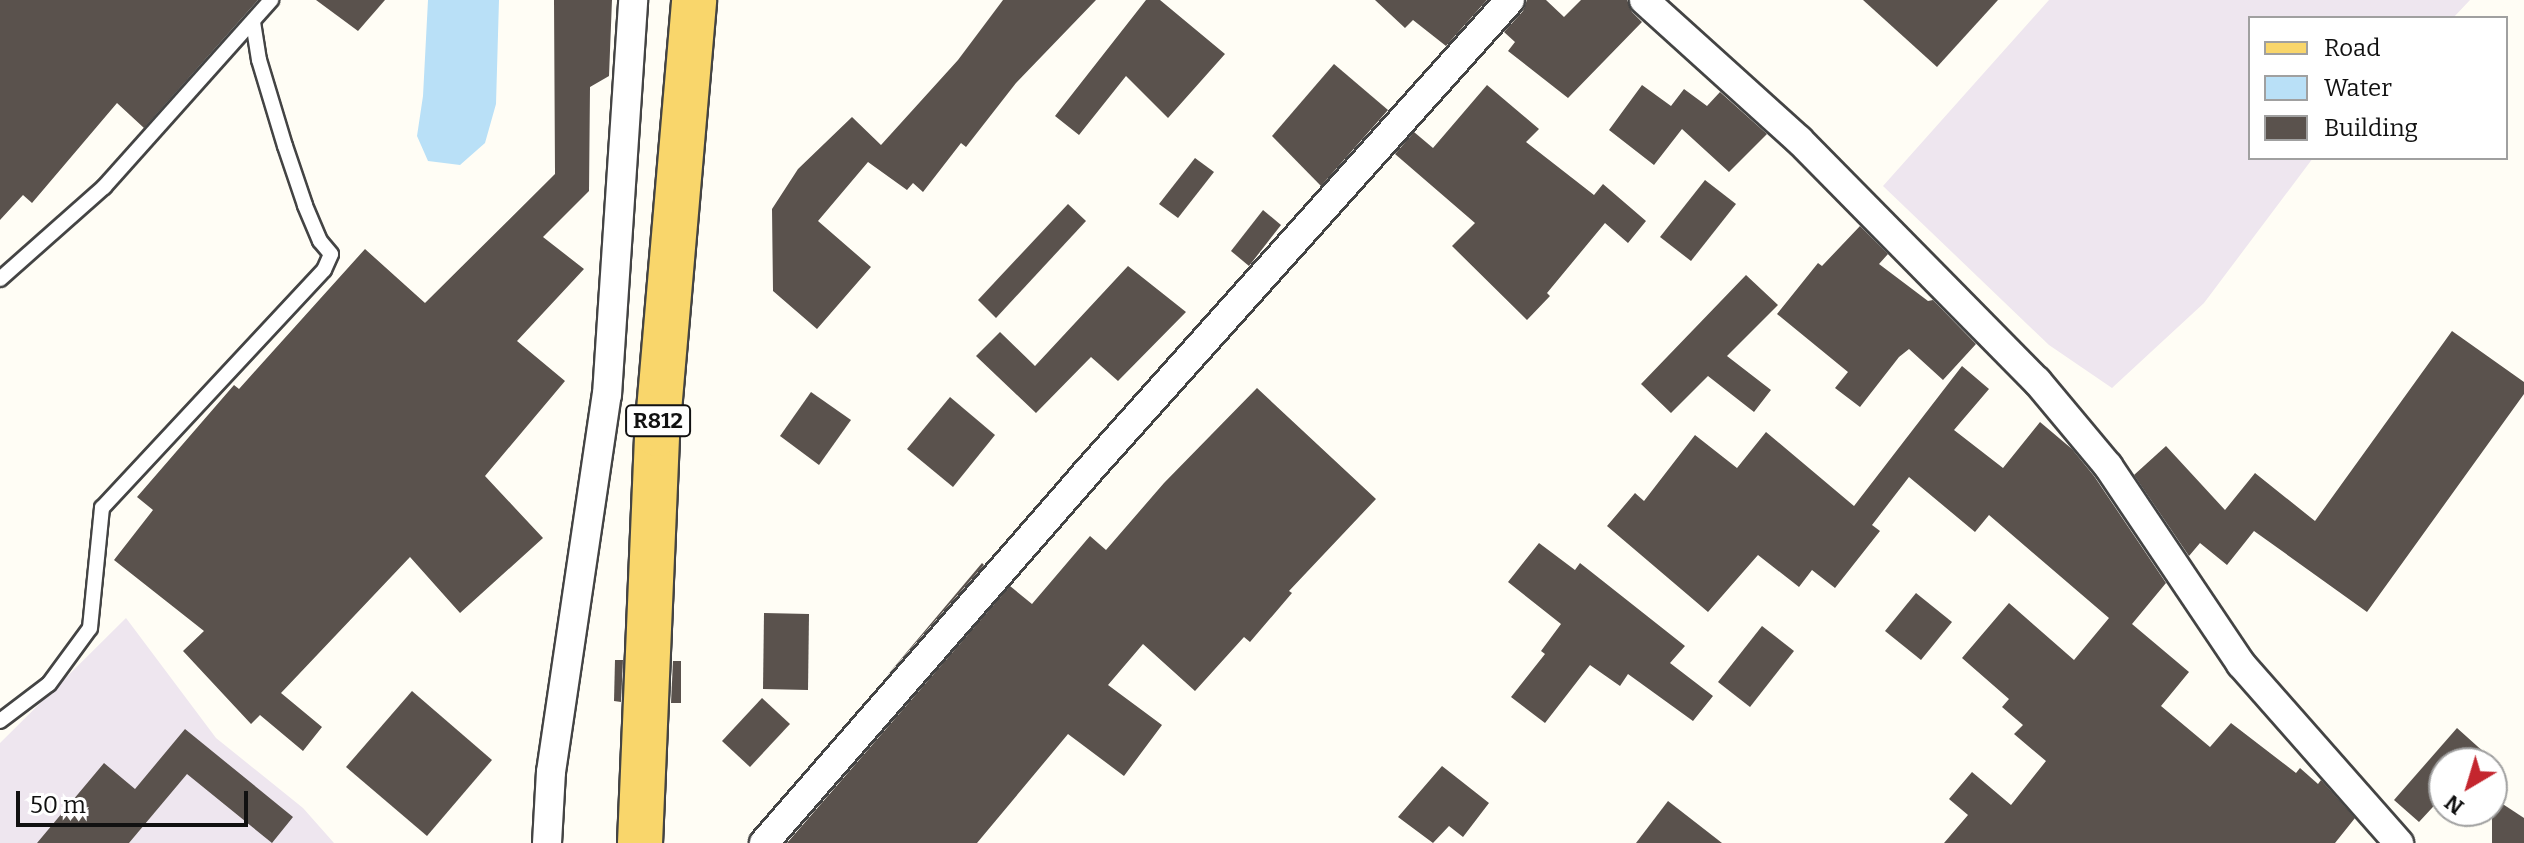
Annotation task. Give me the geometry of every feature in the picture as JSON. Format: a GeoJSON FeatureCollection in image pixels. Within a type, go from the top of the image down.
{"type":"FeatureCollection","features":[{"type":"Feature","properties":{"kind":"main road","name":"R812"},"geometry":{"type":"LineString","coordinates":[[640,843],[657,434],[694,0]]}},
{"type":"Feature","properties":{"kind":"street"},"geometry":{"type":"LineString","coordinates":[[547,843],[551,772],[607,395],[633,0]]}},
{"type":"Feature","properties":{"kind":"street"},"geometry":{"type":"LineString","coordinates":[[764,843],[1093,466],[1510,0]]}},
{"type":"Feature","properties":{"kind":"street"},"geometry":{"type":"LineString","coordinates":[[1644,0],[1799,140],[2037,381],[2108,466],[2241,664],[2399,843]]}},
{"type":"Feature","properties":{"kind":"lane"},"geometry":{"type":"LineString","coordinates":[[4,271],[104,187],[271,0]]}},
{"type":"Feature","properties":{"kind":"lane"},"geometry":{"type":"LineString","coordinates":[[0,721],[49,684],[90,628],[102,508],[324,270],[331,254],[315,229],[285,146],[259,60],[253,22]]}},
{"type":"Feature","properties":{"kind":"shaded area"},"geometry":{"type":"Polygon","coordinates":[[[2049,0],[2470,0],[2455,16],[2248,16],[2248,160],[2311,160],[2204,303],[2112,388],[2049,345],[1883,186],[2049,0]]]}},
{"type":"Feature","properties":{"kind":"shaded area"},"geometry":{"type":"Polygon","coordinates":[[[126,618],[216,738],[303,808],[334,843],[129,843],[158,808],[37,843],[0,843],[0,743],[126,618]]]}},
{"type":"Feature","properties":{"kind":"water"},"geometry":{"type":"Polygon","coordinates":[[[428,0],[499,0],[496,104],[485,143],[460,165],[428,161],[417,136],[423,96],[428,0]]]}},
{"type":"Feature","properties":{"kind":"building"},"geometry":{"type":"Polygon","coordinates":[[[0,0],[258,0],[144,128],[117,103],[32,203],[23,195],[0,220],[0,0]]]}},
{"type":"Feature","properties":{"kind":"building"},"geometry":{"type":"Polygon","coordinates":[[[316,0],[385,0],[358,31],[316,0]]]}},
{"type":"Feature","properties":{"kind":"building"},"geometry":{"type":"Polygon","coordinates":[[[554,0],[612,0],[609,76],[590,87],[589,191],[543,237],[584,269],[517,341],[565,381],[485,476],[543,538],[460,613],[410,557],[281,693],[322,727],[303,751],[260,715],[251,724],[183,651],[204,631],[114,560],[153,510],[137,497],[234,385],[239,389],[365,249],[425,303],[555,174],[554,0]]]}},
{"type":"Feature","properties":{"kind":"building"},"geometry":{"type":"Polygon","coordinates":[[[1003,0],[1096,0],[1016,83],[966,147],[961,143],[923,192],[913,183],[907,190],[868,162],[818,221],[871,267],[817,329],[773,291],[772,209],[798,169],[852,117],[881,145],[958,60],[1003,0]]]}},
{"type":"Feature","properties":{"kind":"building"},"geometry":{"type":"Polygon","coordinates":[[[1146,0],[1160,0],[1225,54],[1168,118],[1126,76],[1079,135],[1055,116],[1146,0]]]}},
{"type":"Feature","properties":{"kind":"building"},"geometry":{"type":"Polygon","coordinates":[[[1375,0],[1487,0],[1446,46],[1413,20],[1405,28],[1375,0]]]}},
{"type":"Feature","properties":{"kind":"building"},"geometry":{"type":"Polygon","coordinates":[[[1527,0],[1546,0],[1564,17],[1581,0],[1627,0],[1632,12],[1642,22],[1568,98],[1508,51],[1515,42],[1504,32],[1523,11],[1527,0]]]}},
{"type":"Feature","properties":{"kind":"building"},"geometry":{"type":"Polygon","coordinates":[[[1863,0],[1998,0],[1937,67],[1863,0]]]}},
{"type":"Feature","properties":{"kind":"building"},"geometry":{"type":"Polygon","coordinates":[[[1334,64],[1388,110],[1321,186],[1272,136],[1334,64]]]}},
{"type":"Feature","properties":{"kind":"building"},"geometry":{"type":"Polygon","coordinates":[[[1487,85],[1539,129],[1526,142],[1594,195],[1603,184],[1646,221],[1628,243],[1605,223],[1547,293],[1550,296],[1527,320],[1452,246],[1475,223],[1395,154],[1414,132],[1433,148],[1487,85]]]}},
{"type":"Feature","properties":{"kind":"building"},"geometry":{"type":"Polygon","coordinates":[[[1642,85],[1671,106],[1684,89],[1707,106],[1720,92],[1767,134],[1729,172],[1682,129],[1654,165],[1609,130],[1642,85]]]}},
{"type":"Feature","properties":{"kind":"building"},"geometry":{"type":"Polygon","coordinates":[[[1195,158],[1214,172],[1178,218],[1159,204],[1195,158]]]}},
{"type":"Feature","properties":{"kind":"building"},"geometry":{"type":"Polygon","coordinates":[[[1705,180],[1736,204],[1691,261],[1660,237],[1705,180]]]}},
{"type":"Feature","properties":{"kind":"building"},"geometry":{"type":"Polygon","coordinates":[[[1068,204],[1086,221],[996,318],[978,300],[1068,204]]]}},
{"type":"Feature","properties":{"kind":"building"},"geometry":{"type":"Polygon","coordinates":[[[1263,210],[1281,225],[1249,266],[1231,251],[1263,210]]]}},
{"type":"Feature","properties":{"kind":"building"},"geometry":{"type":"Polygon","coordinates":[[[1860,226],[1888,254],[1879,264],[1928,301],[1933,300],[1976,344],[1943,380],[1909,349],[1899,357],[1860,407],[1835,388],[1848,372],[1777,314],[1818,263],[1822,266],[1860,226]]]}},
{"type":"Feature","properties":{"kind":"building"},"geometry":{"type":"Polygon","coordinates":[[[1128,266],[1186,312],[1118,381],[1091,357],[1036,413],[976,356],[1000,332],[1035,366],[1128,266]]]}},
{"type":"Feature","properties":{"kind":"building"},"geometry":{"type":"Polygon","coordinates":[[[1746,275],[1778,305],[1727,356],[1771,390],[1754,412],[1708,376],[1671,413],[1641,384],[1746,275]]]}},
{"type":"Feature","properties":{"kind":"building"},"geometry":{"type":"Polygon","coordinates":[[[2452,331],[2524,382],[2524,394],[2367,612],[2254,531],[2227,565],[2200,543],[2189,556],[2134,475],[2166,446],[2225,510],[2255,473],[2315,521],[2452,331]]]}},
{"type":"Feature","properties":{"kind":"building"},"geometry":{"type":"Polygon","coordinates":[[[1962,366],[1989,389],[1954,430],[2003,468],[2040,422],[2072,449],[2094,476],[2166,583],[2132,624],[2189,672],[2161,706],[2210,747],[2231,723],[2296,773],[2300,768],[2318,784],[2321,780],[2355,818],[2335,843],[1944,843],[1968,815],[1949,799],[1972,772],[2011,805],[2046,761],[2014,734],[2023,725],[2002,707],[2009,699],[1962,658],[2009,603],[2074,660],[2109,618],[1989,515],[1975,532],[1909,477],[1872,525],[1880,531],[1835,588],[1812,570],[1799,587],[1758,555],[1708,612],[1607,526],[1635,493],[1644,501],[1695,435],[1737,468],[1766,432],[1854,506],[1962,366]]]}},
{"type":"Feature","properties":{"kind":"building"},"geometry":{"type":"Polygon","coordinates":[[[1257,388],[1376,499],[1289,591],[1292,593],[1250,642],[1244,637],[1195,691],[1143,644],[1108,685],[1162,725],[1124,776],[1068,734],[977,843],[787,843],[1010,586],[1032,604],[1090,536],[1106,550],[1164,483],[1257,388]]]}},
{"type":"Feature","properties":{"kind":"building"},"geometry":{"type":"Polygon","coordinates":[[[811,392],[851,420],[819,465],[780,436],[811,392]]]}},
{"type":"Feature","properties":{"kind":"building"},"geometry":{"type":"Polygon","coordinates":[[[950,397],[995,435],[953,487],[907,449],[950,397]]]}},
{"type":"Feature","properties":{"kind":"building"},"geometry":{"type":"Polygon","coordinates":[[[1539,543],[1575,570],[1580,563],[1685,646],[1670,663],[1713,696],[1693,721],[1628,674],[1620,686],[1590,665],[1545,723],[1511,697],[1545,654],[1541,651],[1561,624],[1508,582],[1539,543]]]}},
{"type":"Feature","properties":{"kind":"building"},"geometry":{"type":"Polygon","coordinates":[[[982,563],[984,565],[886,677],[890,672],[982,563]]]}},
{"type":"Feature","properties":{"kind":"building"},"geometry":{"type":"Polygon","coordinates":[[[1916,593],[1952,622],[1921,660],[1885,631],[1916,593]]]}},
{"type":"Feature","properties":{"kind":"building"},"geometry":{"type":"Polygon","coordinates":[[[764,613],[809,614],[808,690],[763,689],[764,613]]]}},
{"type":"Feature","properties":{"kind":"building"},"geometry":{"type":"Polygon","coordinates":[[[1762,626],[1794,651],[1750,707],[1718,682],[1762,626]]]}},
{"type":"Feature","properties":{"kind":"building"},"geometry":{"type":"Polygon","coordinates":[[[615,660],[623,660],[621,702],[614,701],[615,660]]]}},
{"type":"Feature","properties":{"kind":"building"},"geometry":{"type":"Polygon","coordinates":[[[673,661],[681,661],[681,703],[671,703],[673,661]]]}},
{"type":"Feature","properties":{"kind":"building"},"geometry":{"type":"Polygon","coordinates":[[[412,691],[492,760],[427,836],[346,767],[412,691]]]}},
{"type":"Feature","properties":{"kind":"building"},"geometry":{"type":"Polygon","coordinates":[[[762,698],[790,724],[750,767],[722,741],[762,698]]]}},
{"type":"Feature","properties":{"kind":"building"},"geometry":{"type":"Polygon","coordinates":[[[2457,728],[2478,747],[2440,747],[2457,728]]]}},
{"type":"Feature","properties":{"kind":"building"},"geometry":{"type":"Polygon","coordinates":[[[185,729],[293,817],[272,843],[187,774],[129,843],[37,843],[104,763],[135,789],[185,729]]]}},
{"type":"Feature","properties":{"kind":"building"},"geometry":{"type":"Polygon","coordinates":[[[2428,761],[2428,812],[2419,822],[2394,800],[2428,761]]]}},
{"type":"Feature","properties":{"kind":"building"},"geometry":{"type":"Polygon","coordinates":[[[1442,766],[1489,803],[1463,837],[1449,826],[1433,843],[1398,817],[1442,766]]]}},
{"type":"Feature","properties":{"kind":"building"},"geometry":{"type":"Polygon","coordinates":[[[1668,801],[1722,843],[1636,843],[1668,801]]]}},
{"type":"Feature","properties":{"kind":"building"},"geometry":{"type":"Polygon","coordinates":[[[2508,808],[2524,818],[2524,843],[2492,843],[2492,827],[2508,827],[2508,808]]]}}]}
